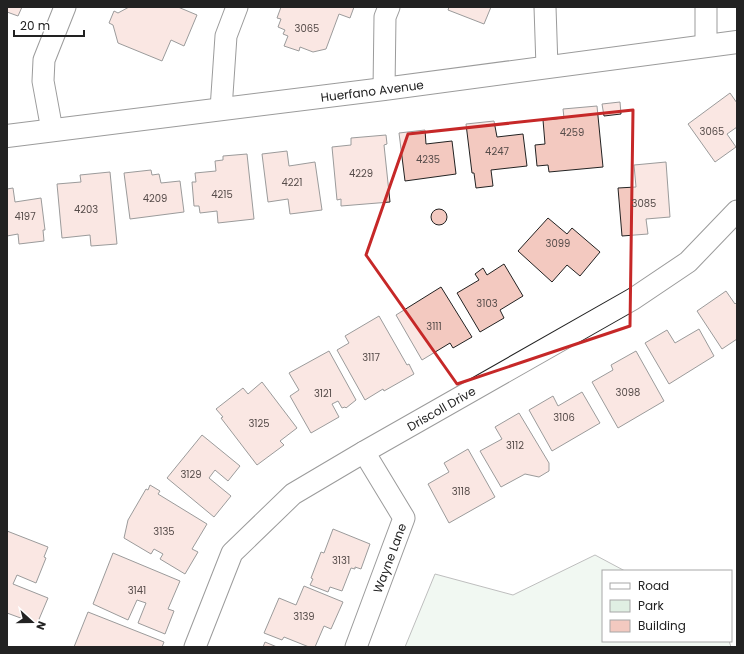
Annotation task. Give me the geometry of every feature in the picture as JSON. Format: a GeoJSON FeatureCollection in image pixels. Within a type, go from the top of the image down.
{"type":"FeatureCollection","features":[{"type":"Feature","properties":{"kind":"street"},"geometry":{"type":"LineString","coordinates":[[52,130],[43,81],[44,60],[65,7]]}},
{"type":"Feature","properties":{"kind":"street"},"geometry":{"type":"LineString","coordinates":[[221,109],[226,36],[237,7]]}},
{"type":"Feature","properties":{"kind":"street"},"geometry":{"type":"LineString","coordinates":[[384,89],[385,17],[389,7]]}},
{"type":"Feature","properties":{"kind":"street"},"geometry":{"type":"LineString","coordinates":[[545,7],[547,67]]}},
{"type":"Feature","properties":{"kind":"street"},"geometry":{"type":"LineString","coordinates":[[706,7],[706,46]]}},
{"type":"Feature","properties":{"kind":"street","name":"Huerfano Avenue"},"geometry":{"type":"LineString","coordinates":[[7,136],[384,89],[737,42]]}},
{"type":"Feature","properties":{"kind":"street","name":"Driscoll Drive"},"geometry":{"type":"LineString","coordinates":[[195,647],[232,553],[293,494],[633,299],[688,262],[737,211]]}},
{"type":"Feature","properties":{"kind":"street","name":"Wayne Lane"},"geometry":{"type":"LineString","coordinates":[[356,647],[404,518],[364,452]]}},
{"type":"Feature","properties":{"kind":"highlighted area"},"geometry":{"type":"Polygon","coordinates":[[[633,110],[630,326],[457,384],[366,255],[408,134],[633,110]]]}},
{"type":"Feature","properties":{"kind":"green space"},"geometry":{"type":"Polygon","coordinates":[[[595,555],[623,570],[602,570],[602,642],[729,642],[731,647],[405,647],[435,574],[513,595],[595,555]]]}},
{"type":"Feature","properties":{"kind":"building"},"geometry":{"type":"Polygon","coordinates":[[[7,7],[22,7],[18,16],[7,12],[7,7]]]}},
{"type":"Feature","properties":{"kind":"building"},"geometry":{"type":"Polygon","coordinates":[[[129,7],[178,7],[197,15],[184,46],[171,40],[162,61],[118,43],[113,25],[109,23],[114,11],[118,13],[129,7]]]}},
{"type":"Feature","properties":{"kind":"building"},"geometry":{"type":"Polygon","coordinates":[[[281,7],[354,7],[350,18],[339,14],[326,49],[313,52],[300,47],[299,51],[284,46],[288,36],[283,34],[285,30],[278,27],[281,19],[277,18],[281,7]]]}},
{"type":"Feature","properties":{"kind":"building"},"geometry":{"type":"Polygon","coordinates":[[[449,7],[491,7],[484,24],[448,10],[449,7]]]}},
{"type":"Feature","properties":{"kind":"building"},"geometry":{"type":"Polygon","coordinates":[[[730,93],[737,103],[737,127],[727,134],[736,147],[715,162],[688,124],[730,93]]]}},
{"type":"Feature","properties":{"kind":"building"},"geometry":{"type":"Polygon","coordinates":[[[620,102],[621,114],[604,116],[602,104],[620,102]]]}},
{"type":"Feature","properties":{"kind":"building"},"geometry":{"type":"Polygon","coordinates":[[[597,106],[603,167],[549,172],[548,165],[537,166],[535,145],[545,144],[543,120],[564,118],[563,109],[597,106]]]}},
{"type":"Feature","properties":{"kind":"building"},"geometry":{"type":"Polygon","coordinates":[[[494,121],[497,137],[523,134],[527,166],[491,170],[493,186],[476,188],[474,173],[472,173],[466,124],[494,121]]]}},
{"type":"Feature","properties":{"kind":"building"},"geometry":{"type":"Polygon","coordinates":[[[425,130],[426,144],[452,141],[456,174],[405,181],[399,133],[425,130]]]}},
{"type":"Feature","properties":{"kind":"building"},"geometry":{"type":"Polygon","coordinates":[[[386,135],[387,144],[384,145],[390,202],[341,206],[341,199],[337,200],[332,147],[351,145],[351,138],[386,135]]]}},
{"type":"Feature","properties":{"kind":"building"},"geometry":{"type":"Polygon","coordinates":[[[287,151],[289,166],[315,162],[322,210],[290,214],[288,199],[268,202],[262,154],[287,151]]]}},
{"type":"Feature","properties":{"kind":"building"},"geometry":{"type":"Polygon","coordinates":[[[247,154],[254,219],[218,223],[217,211],[200,213],[199,206],[194,206],[192,182],[196,182],[195,173],[216,171],[215,161],[223,160],[223,156],[247,154]]]}},
{"type":"Feature","properties":{"kind":"building"},"geometry":{"type":"Polygon","coordinates":[[[666,162],[670,217],[646,219],[648,234],[622,236],[618,188],[636,187],[634,165],[666,162]]]}},
{"type":"Feature","properties":{"kind":"building"},"geometry":{"type":"Polygon","coordinates":[[[151,170],[152,175],[159,174],[161,183],[180,181],[184,212],[130,219],[124,173],[151,170]]]}},
{"type":"Feature","properties":{"kind":"building"},"geometry":{"type":"Polygon","coordinates":[[[110,172],[117,244],[91,246],[90,235],[62,238],[57,184],[81,182],[80,175],[110,172]]]}},
{"type":"Feature","properties":{"kind":"building"},"geometry":{"type":"Polygon","coordinates":[[[13,188],[15,202],[41,198],[45,230],[43,230],[44,241],[19,244],[18,234],[7,236],[7,189],[13,188]]]}},
{"type":"Feature","properties":{"kind":"building"},"geometry":{"type":"Polygon","coordinates":[[[439,209],[445,211],[447,217],[445,223],[439,225],[433,223],[431,217],[433,211],[439,209]]]}},
{"type":"Feature","properties":{"kind":"building"},"geometry":{"type":"Polygon","coordinates":[[[548,218],[567,234],[572,228],[600,252],[580,276],[567,265],[552,282],[518,251],[548,218]]]}},
{"type":"Feature","properties":{"kind":"building"},"geometry":{"type":"Polygon","coordinates":[[[504,264],[523,296],[500,310],[504,318],[480,332],[457,293],[479,280],[475,274],[483,268],[487,275],[504,264]]]}},
{"type":"Feature","properties":{"kind":"building"},"geometry":{"type":"Polygon","coordinates":[[[441,287],[472,337],[453,348],[450,343],[422,360],[396,315],[441,287]]]}},
{"type":"Feature","properties":{"kind":"building"},"geometry":{"type":"Polygon","coordinates":[[[726,291],[735,304],[737,302],[737,339],[722,349],[697,311],[726,291]]]}},
{"type":"Feature","properties":{"kind":"building"},"geometry":{"type":"Polygon","coordinates":[[[379,316],[407,365],[409,364],[414,374],[384,391],[383,389],[365,400],[337,350],[349,343],[345,336],[379,316]]]}},
{"type":"Feature","properties":{"kind":"building"},"geometry":{"type":"Polygon","coordinates":[[[699,329],[714,356],[669,384],[645,343],[667,330],[675,343],[699,329]]]}},
{"type":"Feature","properties":{"kind":"building"},"geometry":{"type":"Polygon","coordinates":[[[329,351],[356,400],[346,408],[342,408],[338,401],[332,404],[339,417],[311,433],[290,396],[299,390],[289,373],[329,351]]]}},
{"type":"Feature","properties":{"kind":"building"},"geometry":{"type":"Polygon","coordinates":[[[636,351],[664,401],[618,428],[592,382],[613,370],[611,365],[636,351]]]}},
{"type":"Feature","properties":{"kind":"building"},"geometry":{"type":"Polygon","coordinates":[[[262,382],[297,428],[280,441],[284,445],[257,465],[221,418],[223,417],[216,409],[243,388],[248,394],[262,382]]]}},
{"type":"Feature","properties":{"kind":"building"},"geometry":{"type":"Polygon","coordinates":[[[582,392],[600,423],[552,451],[529,410],[553,396],[558,406],[582,392]]]}},
{"type":"Feature","properties":{"kind":"building"},"geometry":{"type":"Polygon","coordinates":[[[519,413],[549,463],[549,471],[539,477],[525,474],[501,487],[480,451],[502,439],[495,427],[519,413]]]}},
{"type":"Feature","properties":{"kind":"building"},"geometry":{"type":"Polygon","coordinates":[[[202,435],[240,466],[228,481],[215,470],[209,478],[231,496],[214,517],[167,478],[202,435]]]}},
{"type":"Feature","properties":{"kind":"building"},"geometry":{"type":"Polygon","coordinates":[[[468,449],[495,497],[449,523],[428,484],[449,472],[444,463],[468,449]]]}},
{"type":"Feature","properties":{"kind":"building"},"geometry":{"type":"Polygon","coordinates":[[[150,485],[160,491],[158,494],[207,524],[192,549],[198,552],[185,574],[160,559],[163,554],[154,549],[151,554],[124,538],[128,520],[146,489],[148,490],[150,485]]]}},
{"type":"Feature","properties":{"kind":"building"},"geometry":{"type":"Polygon","coordinates":[[[333,529],[370,544],[361,569],[355,567],[355,569],[351,568],[342,591],[330,587],[328,592],[310,585],[313,579],[311,578],[321,552],[324,553],[333,529]]]}},
{"type":"Feature","properties":{"kind":"building"},"geometry":{"type":"Polygon","coordinates":[[[7,531],[48,547],[44,557],[46,558],[36,583],[17,575],[13,584],[48,598],[37,624],[7,613],[7,531]]]}},
{"type":"Feature","properties":{"kind":"building"},"geometry":{"type":"Polygon","coordinates":[[[113,553],[180,581],[168,609],[174,611],[165,634],[138,623],[146,603],[137,600],[128,620],[93,604],[113,553]]]}},
{"type":"Feature","properties":{"kind":"building"},"geometry":{"type":"Polygon","coordinates":[[[304,586],[343,602],[331,629],[324,626],[315,647],[309,647],[284,637],[282,640],[264,633],[279,598],[296,605],[304,586]]]}},
{"type":"Feature","properties":{"kind":"building"},"geometry":{"type":"Polygon","coordinates":[[[88,612],[164,642],[162,647],[74,647],[88,612]]]}},
{"type":"Feature","properties":{"kind":"building"},"geometry":{"type":"Polygon","coordinates":[[[265,642],[277,647],[263,647],[265,642]]]}}]}
